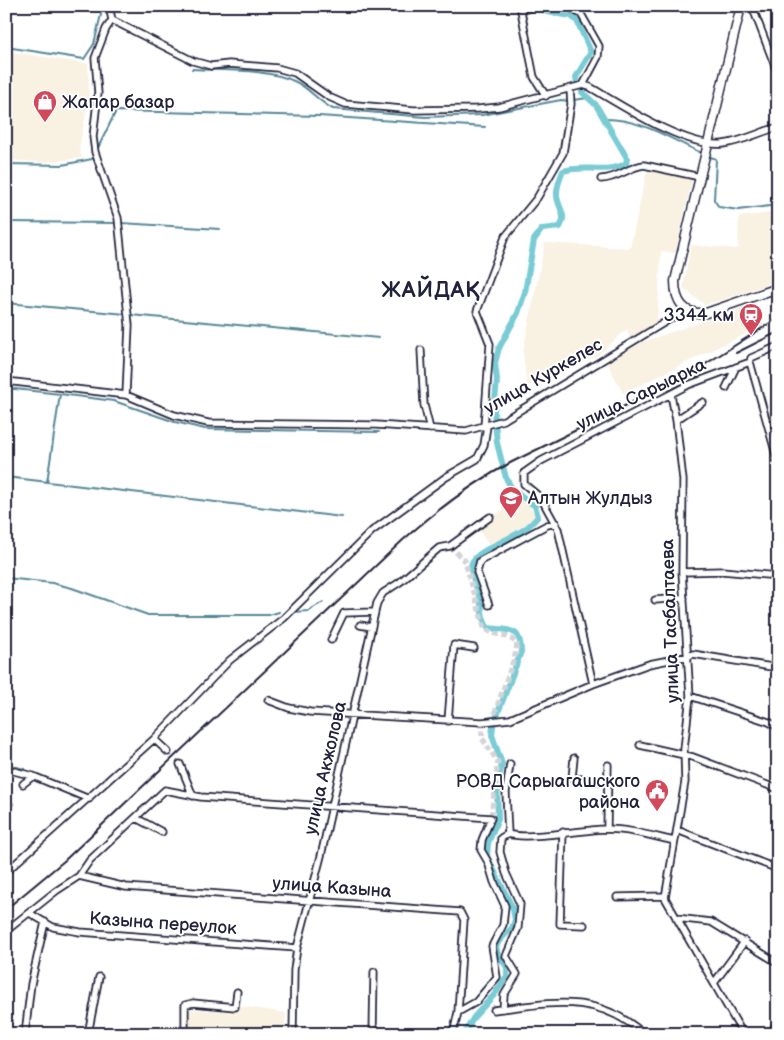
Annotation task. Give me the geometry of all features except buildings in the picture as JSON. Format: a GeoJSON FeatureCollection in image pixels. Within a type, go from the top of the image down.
{"type":"FeatureCollection","features":[{"type":"Feature","properties":{"kind":"main road"},"geometry":{"type":"LineString","coordinates":[[741,6],[674,281],[674,293],[679,304],[685,310],[695,314],[706,313],[778,288]]}},
{"type":"Feature","properties":{"kind":"street"},"geometry":{"type":"LineString","coordinates":[[109,6],[112,20],[106,29],[96,58],[98,93],[93,137],[95,152],[119,226],[128,325],[126,395]]}},
{"type":"Feature","properties":{"kind":"street"},"geometry":{"type":"LineString","coordinates":[[520,6],[534,77],[546,96]]}},
{"type":"Feature","properties":{"kind":"street"},"geometry":{"type":"LineString","coordinates":[[567,6],[582,14],[599,46],[598,57],[583,85]]}},
{"type":"Feature","properties":{"kind":"street"},"geometry":{"type":"LineString","coordinates":[[752,6],[778,74]]}},
{"type":"Feature","properties":{"kind":"street"},"geometry":{"type":"LineString","coordinates":[[112,20],[193,61],[211,66],[229,64],[277,68],[295,73],[329,97],[345,104],[414,110],[478,109],[499,107],[583,85],[590,86],[627,110],[695,141],[707,151],[778,127]]}},
{"type":"Feature","properties":{"kind":"street"},"geometry":{"type":"LineString","coordinates":[[6,872],[154,739],[230,660],[284,618],[372,531],[457,470],[476,459],[484,445],[488,426],[490,344],[477,311],[505,237],[536,198],[563,153],[571,101],[570,89]]}},
{"type":"Feature","properties":{"kind":"street"},"geometry":{"type":"LineString","coordinates":[[601,178],[613,178],[635,166],[644,166],[700,177]]}},
{"type":"Feature","properties":{"kind":"street","name":"улица Куркелес"},"geometry":{"type":"LineString","coordinates":[[6,381],[126,395],[174,415],[208,423],[376,425],[466,431],[504,420],[685,310]]}},
{"type":"Feature","properties":{"kind":"street","name":"улица Сарыарка"},"geometry":{"type":"LineString","coordinates":[[556,523],[547,506],[535,492],[524,484],[522,477],[525,471],[693,383],[750,362],[751,358],[778,346]]}},
{"type":"Feature","properties":{"kind":"street"},"geometry":{"type":"LineString","coordinates":[[422,350],[424,405],[430,429]]}},
{"type":"Feature","properties":{"kind":"street"},"geometry":{"type":"LineString","coordinates":[[750,362],[778,462]]}},
{"type":"Feature","properties":{"kind":"street"},"geometry":{"type":"LineString","coordinates":[[726,388],[736,367]]}},
{"type":"Feature","properties":{"kind":"street","name":"улица Тасбалтаева"},"geometry":{"type":"LineString","coordinates":[[665,896],[685,782],[684,749],[690,696],[689,656],[682,572],[682,480],[676,420],[671,395]]}},
{"type":"Feature","properties":{"kind":"street"},"geometry":{"type":"LineString","coordinates":[[676,420],[703,402]]}},
{"type":"Feature","properties":{"kind":"street","name":"улица Акжолова"},"geometry":{"type":"LineString","coordinates":[[293,1034],[294,970],[297,948],[353,714],[374,612],[383,593],[400,582],[439,548],[450,546],[490,518]]}},
{"type":"Feature","properties":{"kind":"street"},"geometry":{"type":"LineString","coordinates":[[489,606],[477,572],[480,561],[547,525],[556,523],[593,684]]}},
{"type":"Feature","properties":{"kind":"street"},"geometry":{"type":"LineString","coordinates":[[682,572],[722,571],[778,576]]}},
{"type":"Feature","properties":{"kind":"street"},"geometry":{"type":"LineString","coordinates":[[655,600],[684,598]]}},
{"type":"Feature","properties":{"kind":"street"},"geometry":{"type":"LineString","coordinates":[[331,640],[344,613],[351,611],[374,612]]}},
{"type":"Feature","properties":{"kind":"street"},"geometry":{"type":"LineString","coordinates":[[360,625],[371,627]]}},
{"type":"Feature","properties":{"kind":"street"},"geometry":{"type":"LineString","coordinates":[[448,721],[454,645],[474,648]]}},
{"type":"Feature","properties":{"kind":"street"},"geometry":{"type":"LineString","coordinates":[[268,700],[298,710],[448,721],[492,721],[503,720],[649,664],[689,656],[695,653],[778,668]]}},
{"type":"Feature","properties":{"kind":"street"},"geometry":{"type":"LineString","coordinates":[[690,696],[769,722],[778,727]]}},
{"type":"Feature","properties":{"kind":"street"},"geometry":{"type":"LineString","coordinates":[[154,739],[168,752]]}},
{"type":"Feature","properties":{"kind":"street"},"geometry":{"type":"LineString","coordinates":[[640,745],[685,756],[778,790]]}},
{"type":"Feature","properties":{"kind":"street"},"geometry":{"type":"LineString","coordinates":[[574,758],[572,778],[608,782]]}},
{"type":"Feature","properties":{"kind":"street"},"geometry":{"type":"LineString","coordinates":[[180,764],[193,796]]}},
{"type":"Feature","properties":{"kind":"street"},"geometry":{"type":"LineString","coordinates":[[508,834],[506,787],[510,764]]}},
{"type":"Feature","properties":{"kind":"street"},"geometry":{"type":"LineString","coordinates":[[607,829],[608,765]]}},
{"type":"Feature","properties":{"kind":"street"},"geometry":{"type":"LineString","coordinates":[[6,769],[33,776],[89,799]]}},
{"type":"Feature","properties":{"kind":"street"},"geometry":{"type":"LineString","coordinates":[[23,784],[33,776]]}},
{"type":"Feature","properties":{"kind":"street"},"geometry":{"type":"LineString","coordinates":[[6,931],[31,914],[56,891],[79,876],[86,864],[165,790],[193,796],[491,818],[481,850],[488,862],[504,906],[503,925],[492,946],[497,978],[476,1002],[458,1012]]}},
{"type":"Feature","properties":{"kind":"street"},"geometry":{"type":"LineString","coordinates":[[136,818],[162,832]]}},
{"type":"Feature","properties":{"kind":"street"},"geometry":{"type":"LineString","coordinates":[[503,1009],[504,995],[517,974],[506,956],[518,928],[520,904],[508,880],[500,852],[501,838],[508,834],[526,836],[607,829],[636,832],[674,841]]}},
{"type":"Feature","properties":{"kind":"street"},"geometry":{"type":"LineString","coordinates":[[677,830],[778,869]]}},
{"type":"Feature","properties":{"kind":"street"},"geometry":{"type":"LineString","coordinates":[[563,832],[560,924],[584,925]]}},
{"type":"Feature","properties":{"kind":"street","name":"улица Казына"},"geometry":{"type":"LineString","coordinates":[[79,876],[126,887],[310,899],[460,912],[464,920],[458,1012],[454,1034]]}},
{"type":"Feature","properties":{"kind":"street"},"geometry":{"type":"LineString","coordinates":[[617,897],[665,896],[743,1034]]}},
{"type":"Feature","properties":{"kind":"street","name":"Казына переулок"},"geometry":{"type":"LineString","coordinates":[[31,914],[62,930],[297,948]]}},
{"type":"Feature","properties":{"kind":"street"},"geometry":{"type":"LineString","coordinates":[[676,918],[711,922],[778,963]]}},
{"type":"Feature","properties":{"kind":"street"},"geometry":{"type":"LineString","coordinates":[[25,1034],[30,984],[45,922]]}},
{"type":"Feature","properties":{"kind":"street"},"geometry":{"type":"LineString","coordinates":[[735,936],[740,929]]}},
{"type":"Feature","properties":{"kind":"street"},"geometry":{"type":"LineString","coordinates":[[714,983],[745,942]]}},
{"type":"Feature","properties":{"kind":"street"},"geometry":{"type":"LineString","coordinates":[[373,1034],[374,972]]}},
{"type":"Feature","properties":{"kind":"street"},"geometry":{"type":"LineString","coordinates":[[88,1034],[99,977]]}},
{"type":"Feature","properties":{"kind":"street"},"geometry":{"type":"LineString","coordinates":[[185,1034],[185,1005],[193,1003],[235,1007],[238,992]]}},
{"type":"Feature","properties":{"kind":"street"},"geometry":{"type":"LineString","coordinates":[[494,1010],[564,1003],[588,1004],[612,1012],[644,1034]]}},
{"type":"Feature","properties":{"kind":"street"},"geometry":{"type":"LineString","coordinates":[[770,1034],[778,1021]]}},
{"type":"Feature","properties":{"kind":"shaded area","name":"Жапар базар"},"geometry":{"type":"Polygon","coordinates":[[[6,51],[88,64],[89,98],[79,148],[82,158],[44,162],[6,160],[6,51]]]}},
{"type":"Feature","properties":{"kind":"shaded area"},"geometry":{"type":"Polygon","coordinates":[[[647,171],[692,180],[675,253],[661,251],[657,322],[630,338],[627,329],[597,356],[527,387],[523,352],[545,243],[630,248],[647,171]]]}},
{"type":"Feature","properties":{"kind":"shaded area"},"geometry":{"type":"Polygon","coordinates":[[[778,212],[778,281],[705,305],[683,288],[691,245],[738,249],[739,217],[778,212]]]}},
{"type":"Feature","properties":{"kind":"shaded area"},"geometry":{"type":"Polygon","coordinates":[[[756,303],[764,325],[623,393],[607,362],[643,342],[756,303]]]}},
{"type":"Feature","properties":{"kind":"shaded area","name":"Алтын Жулдыз"},"geometry":{"type":"Polygon","coordinates":[[[523,497],[537,517],[490,546],[477,527],[523,497]]]}},
{"type":"Feature","properties":{"kind":"shaded area"},"geometry":{"type":"Polygon","coordinates":[[[240,1006],[286,1013],[284,1034],[190,1034],[187,1032],[187,1009],[238,1012],[240,1006]]]}},
{"type":"Feature","properties":{"kind":"waterway"},"geometry":{"type":"LineString","coordinates":[[6,47],[84,59],[94,44],[103,6]]}},
{"type":"Feature","properties":{"kind":"waterway"},"geometry":{"type":"LineString","coordinates":[[514,6],[519,11]]}},
{"type":"Feature","properties":{"kind":"waterway"},"geometry":{"type":"LineString","coordinates":[[523,6],[528,13]]}},
{"type":"Feature","properties":{"kind":"waterway"},"geometry":{"type":"LineString","coordinates":[[523,12],[528,13],[537,6]]}},
{"type":"Feature","properties":{"kind":"waterway"},"geometry":{"type":"LineString","coordinates":[[537,6],[547,12],[571,16],[577,21],[591,52],[576,77],[577,83]]}},
{"type":"Feature","properties":{"kind":"waterway"},"geometry":{"type":"LineString","coordinates":[[192,69],[273,74],[296,82],[333,109],[425,117],[482,115],[561,100],[569,101]]}},
{"type":"Feature","properties":{"kind":"waterway"},"geometry":{"type":"LineString","coordinates":[[464,1034],[474,1017],[494,995],[507,976],[507,967],[498,955],[496,947],[499,941],[512,928],[515,920],[513,909],[487,856],[488,843],[498,819],[497,786],[502,764],[492,735],[493,726],[521,652],[519,638],[516,634],[508,630],[488,628],[485,624],[471,569],[472,562],[478,555],[521,531],[538,516],[535,506],[512,489],[506,478],[497,443],[494,411],[497,380],[495,363],[499,348],[518,313],[525,292],[534,240],[542,229],[560,227],[562,223],[563,215],[557,193],[558,183],[563,171],[579,168],[602,169],[618,167],[626,164],[627,158],[596,105],[582,92]]}},
{"type":"Feature","properties":{"kind":"waterway"},"geometry":{"type":"LineString","coordinates":[[573,100],[588,98]]}},
{"type":"Feature","properties":{"kind":"waterway"},"geometry":{"type":"LineString","coordinates":[[97,150],[116,111],[319,116],[485,127]]}},
{"type":"Feature","properties":{"kind":"waterway"},"geometry":{"type":"LineString","coordinates":[[604,119],[630,122],[643,126],[704,154]]}},
{"type":"Feature","properties":{"kind":"waterway"},"geometry":{"type":"LineString","coordinates":[[6,164],[62,165],[92,159],[94,156]]}},
{"type":"Feature","properties":{"kind":"waterway"},"geometry":{"type":"LineString","coordinates":[[708,156],[716,159],[714,200],[719,207],[738,210],[778,205]]}},
{"type":"Feature","properties":{"kind":"waterway"},"geometry":{"type":"LineString","coordinates":[[6,222],[116,223]]}},
{"type":"Feature","properties":{"kind":"waterway"},"geometry":{"type":"LineString","coordinates":[[121,223],[220,229]]}},
{"type":"Feature","properties":{"kind":"waterway"},"geometry":{"type":"LineString","coordinates":[[6,303],[126,314]]}},
{"type":"Feature","properties":{"kind":"waterway"},"geometry":{"type":"LineString","coordinates":[[131,315],[379,338]]}},
{"type":"Feature","properties":{"kind":"waterway"},"geometry":{"type":"LineString","coordinates":[[6,388],[60,394]]}},
{"type":"Feature","properties":{"kind":"waterway"},"geometry":{"type":"LineString","coordinates":[[47,482],[60,394],[114,401],[175,422],[205,429],[379,432]]}},
{"type":"Feature","properties":{"kind":"waterway"},"geometry":{"type":"LineString","coordinates":[[6,477],[342,517]]}},
{"type":"Feature","properties":{"kind":"waterway"},"geometry":{"type":"LineString","coordinates":[[6,578],[52,583],[72,588],[148,615],[269,615],[279,612]]}},
{"type":"Feature","properties":{"kind":"waterway"},"geometry":{"type":"LineString","coordinates":[[293,612],[308,611],[323,602]]}},
{"type":"Feature","properties":{"kind":"waterway"},"geometry":{"type":"LineString","coordinates":[[6,764],[24,769]]}},
{"type":"Feature","properties":{"kind":"tunnel"},"geometry":{"type":"LineString","coordinates":[[450,546],[465,561],[484,627],[510,638],[517,644],[516,653],[492,721]]}},
{"type":"Feature","properties":{"kind":"tunnel"},"geometry":{"type":"LineString","coordinates":[[482,722],[482,738],[498,762],[491,818]]}},
{"type":"Feature","properties":{"kind":"railway"},"geometry":{"type":"LineString","coordinates":[[6,909],[64,861],[403,540],[442,508],[497,470],[693,372],[778,318]]}},
{"type":"Feature","properties":{"kind":"railway"},"geometry":{"type":"LineString","coordinates":[[736,353],[778,332]]}},
{"type":"Feature","properties":{"kind":"place","name":"Жапар базар"},"geometry":{"type":"Point","coordinates":[45,123]}},
{"type":"Feature","properties":{"kind":"place","name":"3344 км"},"geometry":{"type":"Point","coordinates":[751,336]}},
{"type":"Feature","properties":{"kind":"place","name":"Алтын Жулдыз"},"geometry":{"type":"Point","coordinates":[511,519]}},
{"type":"Feature","properties":{"kind":"place","name":"РОВД Сарыагашского района"},"geometry":{"type":"Point","coordinates":[657,812]}},
{"type":"Feature","properties":{"kind":"district","name":"ЖАЙДАҚ"},"geometry":{"type":"Point","coordinates":[431,289]}}]}
